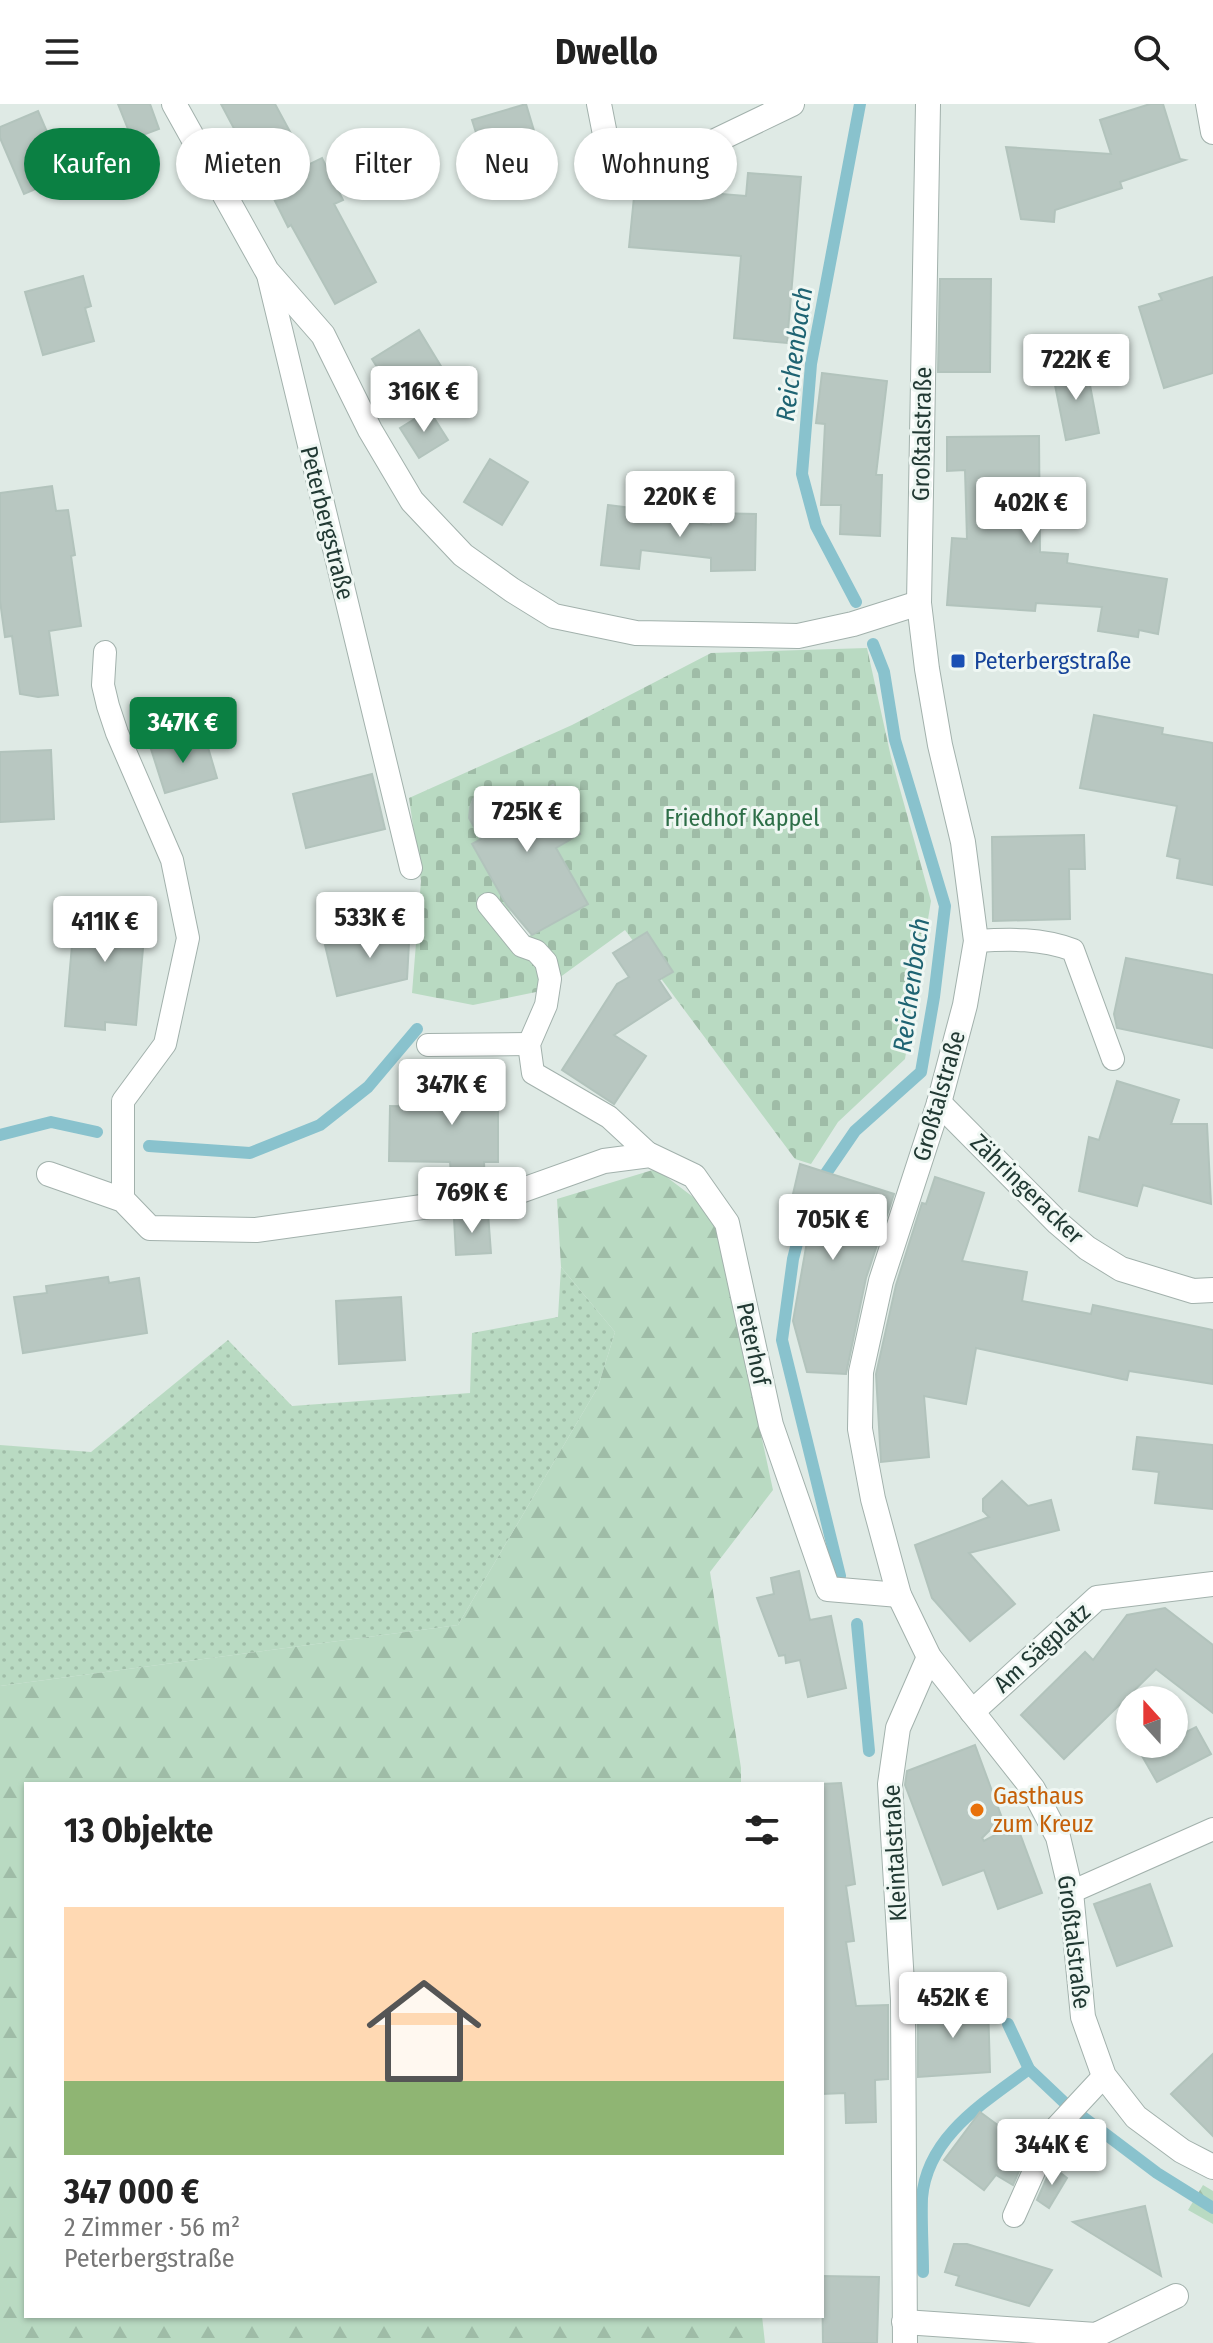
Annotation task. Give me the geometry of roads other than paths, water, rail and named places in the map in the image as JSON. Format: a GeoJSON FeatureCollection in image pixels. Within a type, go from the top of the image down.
{"type":"FeatureCollection","features":[{"type":"Feature","properties":{"kind":"street","name":"Peterbergstraße"},"geometry":{"type":"LineString","coordinates":[[174,104],[267,271],[323,335],[370,430],[412,501],[463,555],[522,597],[554,616],[636,633],[798,636],[853,624],[919,603]]}},
{"type":"Feature","properties":{"kind":"street"},"geometry":{"type":"LineString","coordinates":[[599,104],[611,165],[713,142],[792,104]]}},
{"type":"Feature","properties":{"kind":"street","name":"Großtalstraße"},"geometry":{"type":"LineString","coordinates":[[928,104],[919,603],[940,745],[963,842],[976,941],[965,1005],[939,1103],[881,1281],[861,1372],[860,1429],[873,1499],[899,1595],[929,1657],[1033,1789],[1058,1837],[1071,1892],[1083,2017],[1104,2076],[1136,2117],[1182,2151],[1213,2167]]}},
{"type":"Feature","properties":{"kind":"street"},"geometry":{"type":"LineString","coordinates":[[1208,104],[1213,132]]}},
{"type":"Feature","properties":{"kind":"street","name":"Zähringeracker"},"geometry":{"type":"LineString","coordinates":[[939,1103],[1058,1223],[1087,1248],[1121,1269],[1193,1291],[1213,1290]]}},
{"type":"Feature","properties":{"kind":"street"},"geometry":{"type":"LineString","coordinates":[[49,1174],[123,1200],[150,1228],[256,1230],[509,1195],[604,1161],[650,1155]]}},
{"type":"Feature","properties":{"kind":"street","name":"Peterhof"},"geometry":{"type":"LineString","coordinates":[[650,1155],[694,1176],[727,1223],[771,1425],[828,1589],[899,1595]]}},
{"type":"Feature","properties":{"kind":"street","name":"Am Sägplatz"},"geometry":{"type":"LineString","coordinates":[[972,1712],[1097,1598],[1213,1584]]}},
{"type":"Feature","properties":{"kind":"street","name":"Kleintalstraße"},"geometry":{"type":"LineString","coordinates":[[904,2332],[903,2000],[890,1784],[898,1728],[929,1657]]}},
{"type":"Feature","properties":{"kind":"street"},"geometry":{"type":"LineString","coordinates":[[904,2332],[1096,2335],[1176,2296]]}},
{"type":"Feature","properties":{"kind":"lane","name":"Peterbergstraße"},"geometry":{"type":"LineString","coordinates":[[267,271],[411,868]]}},
{"type":"Feature","properties":{"kind":"lane"},"geometry":{"type":"LineString","coordinates":[[105,652],[103,685],[108,706],[172,860],[188,938],[165,1044],[123,1101],[123,1200]]}},
{"type":"Feature","properties":{"kind":"lane"},"geometry":{"type":"LineString","coordinates":[[488,904],[522,946],[542,955],[546,962],[550,979],[546,1005],[529,1044],[533,1073],[609,1117],[650,1155]]}},
{"type":"Feature","properties":{"kind":"lane"},"geometry":{"type":"LineString","coordinates":[[976,941],[1020,939],[1055,943],[1073,950],[1113,1059]]}},
{"type":"Feature","properties":{"kind":"lane"},"geometry":{"type":"LineString","coordinates":[[428,1045],[529,1044]]}},
{"type":"Feature","properties":{"kind":"lane"},"geometry":{"type":"LineString","coordinates":[[1071,1892],[1213,1829]]}},
{"type":"Feature","properties":{"kind":"lane"},"geometry":{"type":"LineString","coordinates":[[1014,2216],[1055,2128],[1104,2076]]}},
{"type":"Feature","properties":{"kind":"waterway","name":"Reichenbach"},"geometry":{"type":"LineString","coordinates":[[856,602],[816,526],[802,474],[811,364],[860,104]]}},
{"type":"Feature","properties":{"kind":"waterway","name":"Reichenbach"},"geometry":{"type":"LineString","coordinates":[[818,1185],[855,1131],[921,1072],[945,906],[895,740],[884,672],[873,644]]}},
{"type":"Feature","properties":{"kind":"waterway"},"geometry":{"type":"LineString","coordinates":[[149,1146],[250,1153],[320,1125],[368,1087],[417,1029]]}},
{"type":"Feature","properties":{"kind":"waterway"},"geometry":{"type":"LineString","coordinates":[[0,1135],[51,1122],[97,1132]]}},
{"type":"Feature","properties":{"kind":"waterway","name":"Reichenbach"},"geometry":{"type":"LineString","coordinates":[[803,1220],[793,1259],[782,1340],[840,1576]]}},
{"type":"Feature","properties":{"kind":"waterway","name":"Reichenbach"},"geometry":{"type":"LineString","coordinates":[[857,1624],[869,1751]]}},
{"type":"Feature","properties":{"kind":"waterway","name":"Reichenbach"},"geometry":{"type":"LineString","coordinates":[[1008,2024],[1029,2069],[1067,2105],[1157,2173],[1213,2208]]}},
{"type":"Feature","properties":{"kind":"waterway"},"geometry":{"type":"LineString","coordinates":[[923,2272],[922,2198],[926,2176],[935,2156],[946,2139],[977,2108],[1029,2069]]}},
{"type":"Feature","properties":{"kind":"place","name":"Peterbergstraße"},"geometry":{"type":"Point","coordinates":[958,661]}},
{"type":"Feature","properties":{"kind":"place","name":"Gasthaus zum Kreuz"},"geometry":{"type":"Point","coordinates":[977,1810]}},
{"type":"Feature","properties":{"kind":"park label","name":"Friedhof Kappel"},"geometry":{"type":"Point","coordinates":[742,818]}}]}
